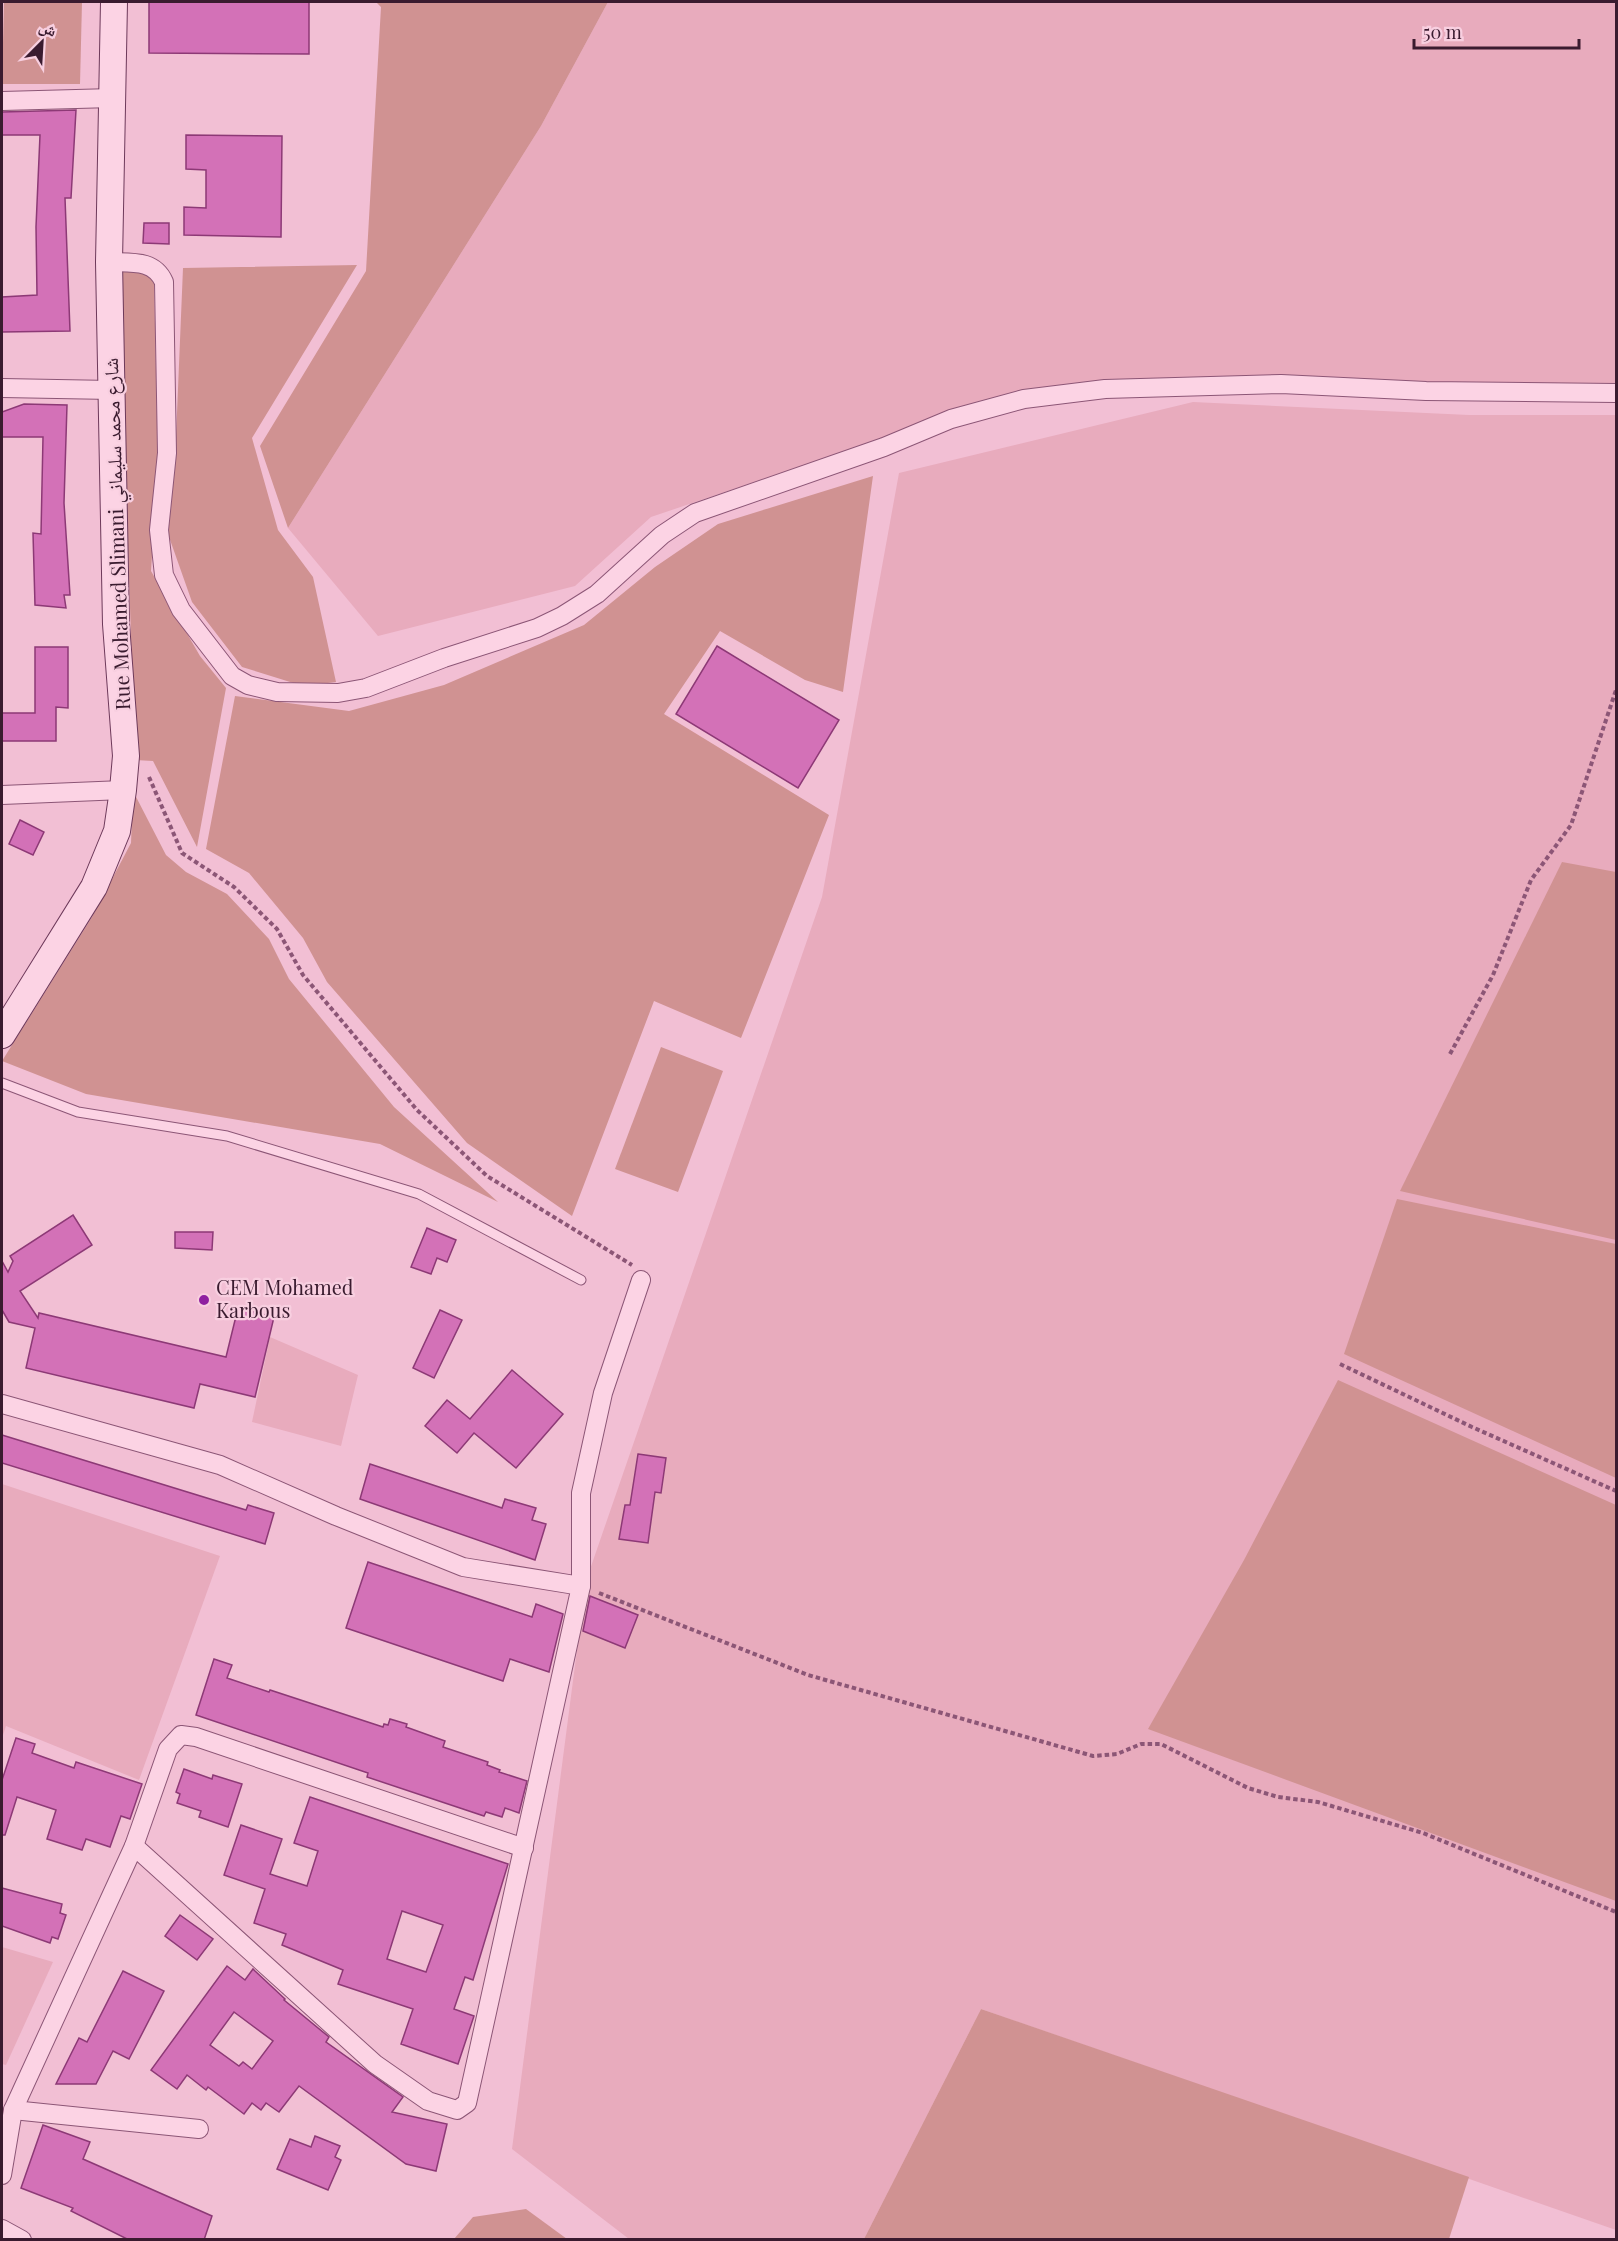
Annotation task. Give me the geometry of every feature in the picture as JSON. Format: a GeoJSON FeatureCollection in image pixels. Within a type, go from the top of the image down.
{"type":"FeatureCollection","features":[{"type":"Feature","properties":{"kind":"street","name":"Rue Mohamed Slimani شارع محمد سليماني"},"geometry":{"type":"LineString","coordinates":[[2,1035],[94,887],[117,831],[124,779],[116,624],[109,262],[114,98],[114,2]]}},
{"type":"Feature","properties":{"kind":"street"},"geometry":{"type":"LineString","coordinates":[[2,101],[114,98]]}},
{"type":"Feature","properties":{"kind":"street"},"geometry":{"type":"LineString","coordinates":[[109,262],[146,264],[157,270],[164,282],[167,453],[159,530],[164,575],[181,609],[232,676],[248,685],[277,692],[338,693],[366,688],[444,658],[537,628],[562,616],[597,594],[662,535],[695,513],[874,450],[951,419],[1024,399],[1105,389],[1281,384],[1437,391],[1617,393]]}},
{"type":"Feature","properties":{"kind":"street"},"geometry":{"type":"LineString","coordinates":[[2,388],[112,390]]}},
{"type":"Feature","properties":{"kind":"street"},"geometry":{"type":"LineString","coordinates":[[2,795],[124,779]]}},
{"type":"Feature","properties":{"kind":"street"},"geometry":{"type":"LineString","coordinates":[[134,1846],[375,2064],[428,2102],[456,2110],[467,2103],[581,1586],[581,1493],[603,1393],[641,1280]]}},
{"type":"Feature","properties":{"kind":"street"},"geometry":{"type":"LineString","coordinates":[[2,1404],[220,1465],[336,1516],[463,1567],[581,1586]]}},
{"type":"Feature","properties":{"kind":"street"},"geometry":{"type":"LineString","coordinates":[[2,2175],[6,2132],[13,2110],[134,1846],[168,1749],[181,1735],[196,1737],[524,1848]]}},
{"type":"Feature","properties":{"kind":"street"},"geometry":{"type":"LineString","coordinates":[[13,2110],[199,2129]]}},
{"type":"Feature","properties":{"kind":"street"},"geometry":{"type":"LineString","coordinates":[[2,2229],[22,2240]]}},
{"type":"Feature","properties":{"kind":"lane"},"geometry":{"type":"LineString","coordinates":[[2,1083],[78,1112],[227,1136],[419,1194],[581,1280]]}},
{"type":"Feature","properties":{"kind":"path"},"geometry":{"type":"LineString","coordinates":[[1450,1054],[1493,975],[1531,880],[1571,825],[1617,690]]}},
{"type":"Feature","properties":{"kind":"path"},"geometry":{"type":"LineString","coordinates":[[124,779],[146,771],[182,853],[234,887],[277,929],[303,975],[417,1110],[488,1176],[632,1264],[641,1280]]}},
{"type":"Feature","properties":{"kind":"path"},"geometry":{"type":"LineString","coordinates":[[1340,1364],[1472,1428],[1617,1491]]}},
{"type":"Feature","properties":{"kind":"path"},"geometry":{"type":"LineString","coordinates":[[581,1586],[808,1675],[1093,1756],[1117,1754],[1141,1744],[1161,1744],[1263,1793],[1318,1802],[1423,1833],[1617,1912]]}},
{"type":"Feature","properties":{"kind":"shaded area"},"geometry":{"type":"Polygon","coordinates":[[[4,2],[82,2],[80,84],[2,84],[4,2]]]}},
{"type":"Feature","properties":{"kind":"shaded area"},"geometry":{"type":"Polygon","coordinates":[[[376,2],[608,2],[541,126],[288,528],[260,446],[366,271],[381,7],[376,2]]]}},
{"type":"Feature","properties":{"kind":"shaded area"},"geometry":{"type":"Polygon","coordinates":[[[608,2],[1616,2],[1616,397],[1387,385],[997,400],[651,517],[575,586],[378,636],[288,528],[541,126],[608,2]]]}},
{"type":"Feature","properties":{"kind":"shaded area"},"geometry":{"type":"Polygon","coordinates":[[[357,265],[252,438],[278,530],[313,577],[336,682],[303,686],[242,667],[192,602],[168,534],[175,461],[183,268],[357,265]]]}},
{"type":"Feature","properties":{"kind":"shaded area"},"geometry":{"type":"Polygon","coordinates":[[[119,271],[147,272],[154,279],[158,464],[151,571],[200,656],[226,688],[197,847],[153,761],[135,760],[119,271]]]}},
{"type":"Feature","properties":{"kind":"shaded area"},"geometry":{"type":"Polygon","coordinates":[[[1193,402],[1469,415],[1616,415],[1616,2230],[981,2009],[864,2239],[629,2239],[512,2149],[586,1581],[822,897],[899,473],[1193,402]]]}},
{"type":"Feature","properties":{"kind":"shaded area"},"geometry":{"type":"Polygon","coordinates":[[[873,476],[843,692],[805,680],[720,631],[664,714],[829,815],[741,1038],[654,1001],[572,1216],[467,1143],[327,982],[303,938],[249,873],[206,849],[235,696],[349,711],[444,685],[584,625],[655,567],[718,524],[873,476]]]}},
{"type":"Feature","properties":{"kind":"shaded area"},"geometry":{"type":"Polygon","coordinates":[[[133,791],[166,855],[186,872],[227,894],[269,939],[289,979],[394,1107],[498,1202],[380,1144],[86,1094],[2,1061],[92,917],[131,843],[133,791]]]}},
{"type":"Feature","properties":{"kind":"shaded area"},"geometry":{"type":"Polygon","coordinates":[[[1562,862],[1616,872],[1616,1240],[1400,1191],[1562,862]]]}},
{"type":"Feature","properties":{"kind":"shaded area"},"geometry":{"type":"Polygon","coordinates":[[[661,1047],[723,1071],[678,1192],[615,1169],[661,1047]]]}},
{"type":"Feature","properties":{"kind":"shaded area"},"geometry":{"type":"Polygon","coordinates":[[[1397,1199],[1616,1244],[1616,1478],[1344,1354],[1397,1199]]]}},
{"type":"Feature","properties":{"kind":"shaded area"},"geometry":{"type":"Polygon","coordinates":[[[270,1337],[358,1375],[341,1446],[252,1422],[270,1337]]]}},
{"type":"Feature","properties":{"kind":"shaded area"},"geometry":{"type":"Polygon","coordinates":[[[1338,1380],[1616,1505],[1616,1901],[1148,1729],[1244,1560],[1338,1380]]]}},
{"type":"Feature","properties":{"kind":"shaded area"},"geometry":{"type":"Polygon","coordinates":[[[2,1484],[220,1556],[139,1780],[6,1726],[2,1738],[2,1484]]]}},
{"type":"Feature","properties":{"kind":"shaded area"},"geometry":{"type":"Polygon","coordinates":[[[2,1947],[53,1962],[6,2065],[2,2064],[2,1947]]]}},
{"type":"Feature","properties":{"kind":"shaded area"},"geometry":{"type":"Polygon","coordinates":[[[981,2009],[1469,2177],[1449,2239],[864,2239],[981,2009]]]}},
{"type":"Feature","properties":{"kind":"shaded area"},"geometry":{"type":"Polygon","coordinates":[[[526,2209],[567,2239],[454,2239],[473,2217],[526,2209]]]}},
{"type":"Feature","properties":{"kind":"building"},"geometry":{"type":"Polygon","coordinates":[[[149,2],[309,2],[309,54],[149,53],[149,2]]]}},
{"type":"Feature","properties":{"kind":"building"},"geometry":{"type":"Polygon","coordinates":[[[76,110],[71,198],[65,198],[70,331],[2,332],[2,297],[37,295],[36,227],[40,135],[2,135],[2,112],[76,110]]]}},
{"type":"Feature","properties":{"kind":"building"},"geometry":{"type":"Polygon","coordinates":[[[186,135],[282,136],[281,237],[184,235],[184,207],[206,208],[206,170],[186,169],[186,135]]]}},
{"type":"Feature","properties":{"kind":"building"},"geometry":{"type":"Polygon","coordinates":[[[144,223],[169,223],[169,244],[143,243],[144,223]]]}},
{"type":"Feature","properties":{"kind":"building"},"geometry":{"type":"Polygon","coordinates":[[[24,404],[67,405],[64,503],[70,595],[64,595],[66,608],[35,605],[33,533],[41,534],[43,437],[2,437],[2,412],[24,404]]]}},
{"type":"Feature","properties":{"kind":"building"},"geometry":{"type":"Polygon","coordinates":[[[717,646],[839,720],[798,788],[676,714],[717,646]]]}},
{"type":"Feature","properties":{"kind":"building"},"geometry":{"type":"Polygon","coordinates":[[[35,647],[68,647],[68,708],[56,707],[56,741],[2,741],[2,713],[35,713],[35,647]]]}},
{"type":"Feature","properties":{"kind":"building"},"geometry":{"type":"Polygon","coordinates":[[[20,820],[44,832],[33,855],[9,844],[20,820]]]}},
{"type":"Feature","properties":{"kind":"building"},"geometry":{"type":"Polygon","coordinates":[[[73,1215],[92,1245],[20,1291],[38,1318],[39,1313],[226,1357],[238,1308],[274,1317],[255,1397],[200,1384],[194,1408],[26,1368],[35,1328],[9,1322],[2,1310],[2,1261],[8,1272],[13,1261],[10,1256],[73,1215]]]}},
{"type":"Feature","properties":{"kind":"building"},"geometry":{"type":"Polygon","coordinates":[[[427,1228],[456,1240],[447,1262],[437,1258],[431,1274],[411,1267],[427,1228]]]}},
{"type":"Feature","properties":{"kind":"building"},"geometry":{"type":"Polygon","coordinates":[[[175,1232],[213,1232],[212,1250],[175,1248],[175,1232]]]}},
{"type":"Feature","properties":{"kind":"building"},"geometry":{"type":"Polygon","coordinates":[[[440,1310],[462,1320],[434,1378],[413,1368],[440,1310]]]}},
{"type":"Feature","properties":{"kind":"building"},"geometry":{"type":"Polygon","coordinates":[[[512,1370],[563,1414],[516,1468],[474,1433],[457,1453],[425,1426],[447,1400],[470,1419],[512,1370]]]}},
{"type":"Feature","properties":{"kind":"building"},"geometry":{"type":"Polygon","coordinates":[[[2,1435],[246,1510],[248,1505],[274,1513],[265,1544],[2,1463],[2,1435]]]}},
{"type":"Feature","properties":{"kind":"building"},"geometry":{"type":"Polygon","coordinates":[[[638,1454],[666,1458],[661,1493],[655,1492],[648,1543],[619,1539],[625,1505],[630,1505],[638,1454]]]}},
{"type":"Feature","properties":{"kind":"building"},"geometry":{"type":"Polygon","coordinates":[[[370,1464],[502,1508],[505,1499],[536,1508],[532,1520],[546,1524],[535,1560],[360,1499],[370,1464]]]}},
{"type":"Feature","properties":{"kind":"building"},"geometry":{"type":"Polygon","coordinates":[[[368,1562],[532,1617],[536,1604],[563,1614],[549,1672],[510,1659],[503,1681],[346,1628],[368,1562]]]}},
{"type":"Feature","properties":{"kind":"building"},"geometry":{"type":"Polygon","coordinates":[[[590,1596],[638,1615],[625,1648],[583,1631],[590,1596]]]}},
{"type":"Feature","properties":{"kind":"building"},"geometry":{"type":"Polygon","coordinates":[[[214,1659],[232,1665],[227,1678],[383,1727],[384,1724],[388,1725],[390,1719],[407,1724],[406,1727],[445,1741],[443,1747],[488,1762],[487,1765],[500,1770],[499,1772],[527,1781],[519,1813],[505,1808],[502,1817],[486,1812],[484,1816],[367,1777],[368,1773],[196,1715],[214,1659]]]}},
{"type":"Feature","properties":{"kind":"building"},"geometry":{"type":"Polygon","coordinates":[[[16,1738],[35,1744],[32,1753],[74,1768],[76,1762],[142,1784],[130,1819],[121,1816],[110,1847],[86,1839],[82,1850],[47,1839],[56,1810],[17,1797],[5,1835],[2,1835],[2,1780],[16,1738]]]}},
{"type":"Feature","properties":{"kind":"building"},"geometry":{"type":"Polygon","coordinates":[[[184,1769],[212,1779],[213,1775],[242,1784],[228,1827],[199,1817],[201,1811],[177,1803],[180,1794],[176,1792],[184,1769]]]}},
{"type":"Feature","properties":{"kind":"building"},"geometry":{"type":"Polygon","coordinates":[[[310,1797],[508,1864],[473,1980],[465,1977],[454,2009],[474,2016],[458,2064],[401,2044],[413,2009],[338,1984],[343,1970],[282,1945],[286,1934],[254,1923],[265,1889],[224,1875],[241,1825],[282,1839],[270,1874],[307,1886],[318,1851],[294,1843],[310,1797]],[[402,1911],[387,1959],[426,1972],[443,1925],[402,1911]]]}},
{"type":"Feature","properties":{"kind":"building"},"geometry":{"type":"Polygon","coordinates":[[[2,1888],[62,1904],[60,1913],[66,1915],[58,1939],[52,1937],[50,1943],[2,1926],[2,1888]]]}},
{"type":"Feature","properties":{"kind":"building"},"geometry":{"type":"Polygon","coordinates":[[[180,1915],[213,1939],[197,1960],[165,1936],[180,1915]]]}},
{"type":"Feature","properties":{"kind":"building"},"geometry":{"type":"Polygon","coordinates":[[[227,1966],[245,1980],[253,1969],[284,2000],[329,2037],[326,2042],[403,2097],[392,2112],[447,2124],[436,2171],[406,2164],[299,2086],[279,2112],[266,2103],[261,2110],[252,2103],[244,2114],[208,2087],[206,2090],[187,2075],[177,2089],[151,2070],[227,1966]],[[234,2012],[210,2045],[239,2066],[243,2062],[252,2069],[273,2041],[234,2012]]]}},
{"type":"Feature","properties":{"kind":"building"},"geometry":{"type":"Polygon","coordinates":[[[123,1971],[164,1991],[129,2059],[113,2051],[96,2084],[56,2084],[79,2038],[87,2042],[123,1971]]]}},
{"type":"Feature","properties":{"kind":"building"},"geometry":{"type":"Polygon","coordinates":[[[43,2125],[90,2142],[83,2159],[212,2216],[204,2240],[129,2240],[71,2211],[73,2208],[21,2188],[43,2125]]]}},
{"type":"Feature","properties":{"kind":"building"},"geometry":{"type":"Polygon","coordinates":[[[315,2136],[340,2146],[335,2157],[341,2160],[328,2190],[277,2169],[290,2139],[311,2147],[315,2136]]]}},
{"type":"Feature","properties":{"kind":"place","name":"CEM Mohamed Karbous"},"geometry":{"type":"Point","coordinates":[204,1300]}}]}
